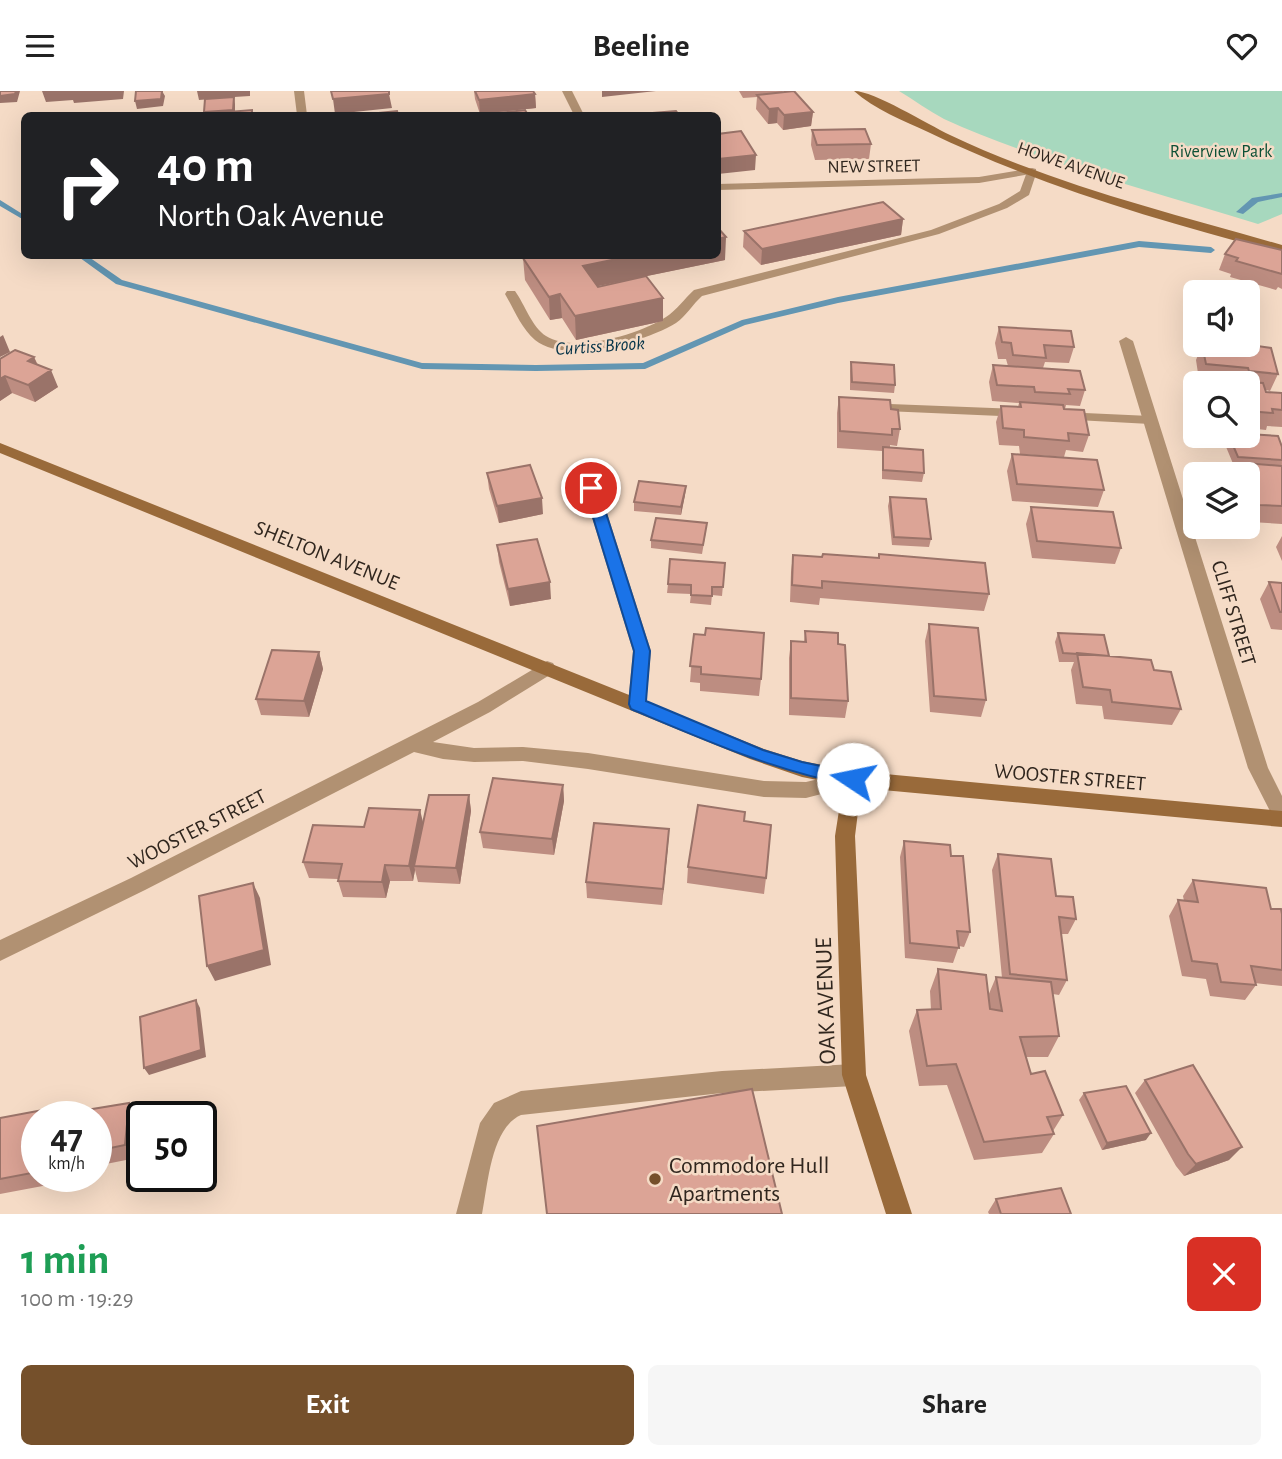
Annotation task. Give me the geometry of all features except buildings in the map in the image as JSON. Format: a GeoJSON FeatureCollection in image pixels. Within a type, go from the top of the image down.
{"type":"FeatureCollection","features":[{"type":"Feature","properties":{"kind":"main road","name":"HOWE AVENUE"},"geometry":{"type":"LineString","coordinates":[[859,91],[921,125],[1032,171],[1282,249]]}},
{"type":"Feature","properties":{"kind":"main road","name":"SHELTON AVENUE"},"geometry":{"type":"LineString","coordinates":[[0,448],[637,704]]}},
{"type":"Feature","properties":{"kind":"main road","name":"WOOSTER STREET"},"geometry":{"type":"LineString","coordinates":[[637,704],[757,754],[802,769],[853,779],[1282,817]]}},
{"type":"Feature","properties":{"kind":"main road","name":"OAK AVENUE"},"geometry":{"type":"LineString","coordinates":[[853,779],[845,836],[855,1075],[899,1214]]}},
{"type":"Feature","properties":{"kind":"street"},"geometry":{"type":"LineString","coordinates":[[299,91],[302,112]]}},
{"type":"Feature","properties":{"kind":"street"},"geometry":{"type":"LineString","coordinates":[[567,91],[578,112]]}},
{"type":"Feature","properties":{"kind":"street"},"geometry":{"type":"LineString","coordinates":[[511,294],[538,337],[552,345],[574,348],[599,345],[662,325],[675,318],[684,304],[698,293],[936,232],[1003,206],[1025,193],[1032,171]]}},
{"type":"Feature","properties":{"kind":"street","name":"NEW STREET"},"geometry":{"type":"LineString","coordinates":[[721,187],[979,180],[1032,171]]}},
{"type":"Feature","properties":{"kind":"street","name":"CLIFF STREET"},"geometry":{"type":"LineString","coordinates":[[1126,341],[1258,768],[1282,817]]}},
{"type":"Feature","properties":{"kind":"street"},"geometry":{"type":"LineString","coordinates":[[890,408],[1150,420]]}},
{"type":"Feature","properties":{"kind":"street"},"geometry":{"type":"LineString","coordinates":[[591,488],[642,651],[637,704]]}},
{"type":"Feature","properties":{"kind":"street","name":"WOOSTER STREET"},"geometry":{"type":"LineString","coordinates":[[0,951],[413,744],[518,689],[547,668]]}},
{"type":"Feature","properties":{"kind":"street","name":"WOOSTER STREET"},"geometry":{"type":"LineString","coordinates":[[413,744],[443,752],[474,755],[523,754],[588,761],[764,789],[806,790],[853,779]]}},
{"type":"Feature","properties":{"kind":"street"},"geometry":{"type":"LineString","coordinates":[[469,1214],[488,1131],[502,1111],[521,1103],[722,1082],[855,1075]]}},
{"type":"Feature","properties":{"kind":"green space","name":"Riverview Park"},"geometry":{"type":"Polygon","coordinates":[[[899,91],[1282,91],[1282,214],[1258,224],[1099,176],[981,135],[944,119],[899,91]]]}},
{"type":"Feature","properties":{"kind":"waterway","name":"Curtiss Brook"},"geometry":{"type":"LineString","coordinates":[[1240,212],[1255,200],[1282,195]]}},
{"type":"Feature","properties":{"kind":"waterway","name":"Curtiss Brook"},"geometry":{"type":"LineString","coordinates":[[0,202],[21,216]]}},
{"type":"Feature","properties":{"kind":"waterway","name":"Curtiss Brook"},"geometry":{"type":"LineString","coordinates":[[86,259],[119,282],[422,366],[536,368],[645,366],[742,323],[838,300],[1139,244],[1211,250]]}},
{"type":"Feature","properties":{"kind":"place","name":"Commodore Hull Apartments"},"geometry":{"type":"Point","coordinates":[655,1179]}},
{"type":"Feature","properties":{"kind":"route"},"geometry":{"type":"LineString","coordinates":[[591,488],[642,651],[637,704],[757,754],[802,769],[853,779]]}}]}
